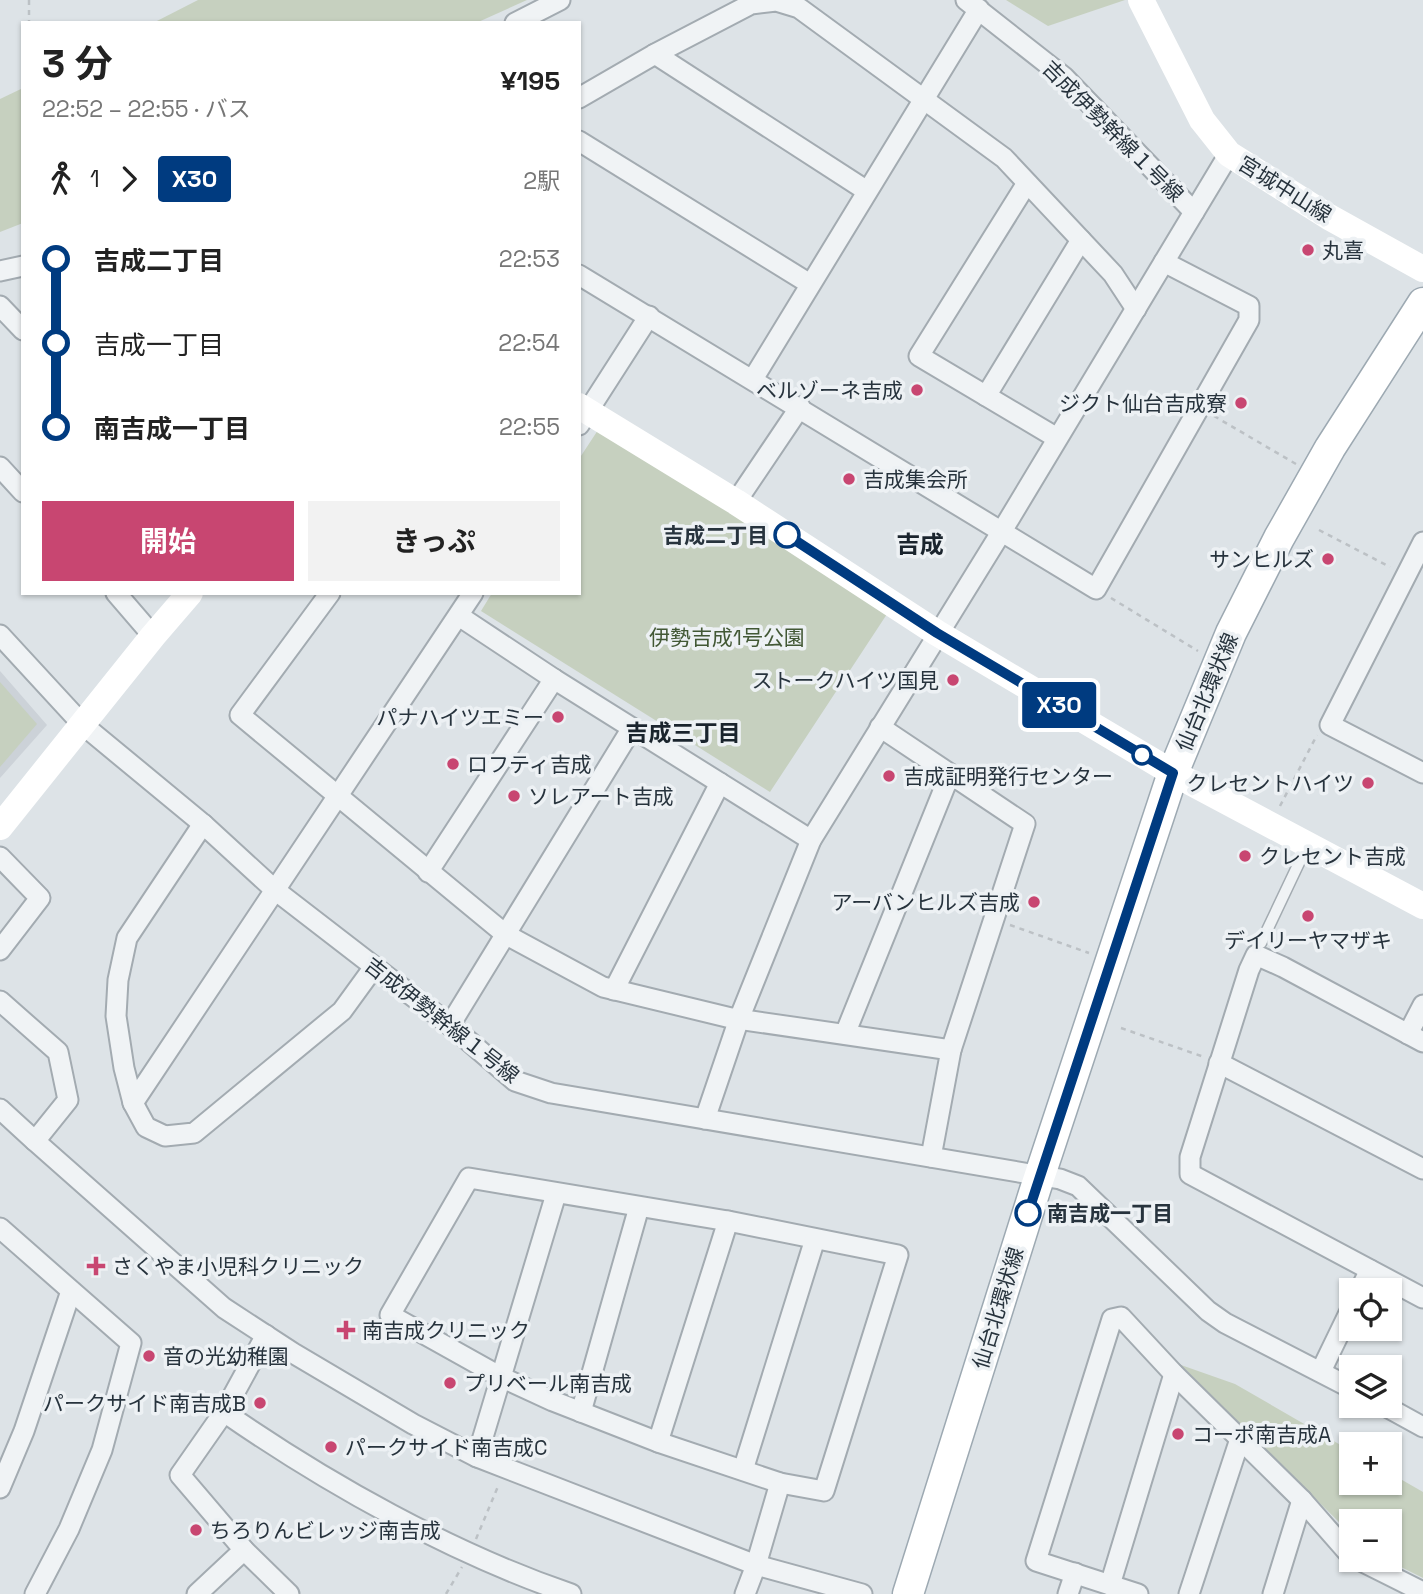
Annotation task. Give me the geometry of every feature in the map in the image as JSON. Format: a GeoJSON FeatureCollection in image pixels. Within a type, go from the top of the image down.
{"type":"FeatureCollection","features":[{"type":"Feature","properties":{"kind":"main road","name":"仙台北環状線"},"geometry":{"type":"LineString","coordinates":[[908,1594],[1173,821],[1180,778],[1231,634],[1279,538],[1330,448],[1423,303]]}},
{"type":"Feature","properties":{"kind":"main road","name":"仙台北環状線"},"geometry":{"type":"LineString","coordinates":[[1180,778],[1306,525],[1356,439],[1423,338]]}},
{"type":"Feature","properties":{"kind":"main road","name":"仙台北環状線"},"geometry":{"type":"LineString","coordinates":[[927,1594],[1050,1177]]}},
{"type":"Feature","properties":{"kind":"street"},"geometry":{"type":"LineString","coordinates":[[519,21],[560,0]]}},
{"type":"Feature","properties":{"kind":"street","name":"宮城中山線"},"geometry":{"type":"LineString","coordinates":[[1141,0],[1202,120],[1229,153],[1329,217],[1423,269]]}},
{"type":"Feature","properties":{"kind":"street"},"geometry":{"type":"LineString","coordinates":[[581,97],[655,54],[751,4],[776,1],[799,8],[1004,158],[1113,274],[1136,309]]}},
{"type":"Feature","properties":{"kind":"street"},"geometry":{"type":"LineString","coordinates":[[753,379],[924,99],[972,5]]}},
{"type":"Feature","properties":{"kind":"street","name":"吉成伊勢幹線１号線"},"geometry":{"type":"LineString","coordinates":[[972,5],[1064,76],[1194,212]]}},
{"type":"Feature","properties":{"kind":"street"},"geometry":{"type":"LineString","coordinates":[[655,54],[867,191]]}},
{"type":"Feature","properties":{"kind":"street"},"geometry":{"type":"LineString","coordinates":[[581,142],[810,284]]}},
{"type":"Feature","properties":{"kind":"street"},"geometry":{"type":"LineString","coordinates":[[705,1119],[739,1019],[811,840],[1002,531],[1229,153]]}},
{"type":"Feature","properties":{"kind":"street"},"geometry":{"type":"LineString","coordinates":[[1027,183],[919,356],[1058,438]]}},
{"type":"Feature","properties":{"kind":"street"},"geometry":{"type":"LineString","coordinates":[[986,396],[1081,240]]}},
{"type":"Feature","properties":{"kind":"street"},"geometry":{"type":"LineString","coordinates":[[581,276],[1096,589],[1249,320],[1249,306],[1164,262]]}},
{"type":"Feature","properties":{"kind":"street"},"geometry":{"type":"LineString","coordinates":[[0,271],[21,266]]}},
{"type":"Feature","properties":{"kind":"street"},"geometry":{"type":"LineString","coordinates":[[0,306],[21,328]]}},
{"type":"Feature","properties":{"kind":"street"},"geometry":{"type":"LineString","coordinates":[[649,316],[582,414],[736,502],[937,633],[1180,778],[1423,906]]}},
{"type":"Feature","properties":{"kind":"street"},"geometry":{"type":"LineString","coordinates":[[736,502],[800,407]]}},
{"type":"Feature","properties":{"kind":"street"},"geometry":{"type":"LineString","coordinates":[[0,467],[21,490]]}},
{"type":"Feature","properties":{"kind":"street"},"geometry":{"type":"LineString","coordinates":[[1423,542],[1330,725],[1423,772]]}},
{"type":"Feature","properties":{"kind":"street"},"geometry":{"type":"LineString","coordinates":[[118,595],[153,636]]}},
{"type":"Feature","properties":{"kind":"street"},"geometry":{"type":"LineString","coordinates":[[0,827],[188,595]]}},
{"type":"Feature","properties":{"kind":"street"},"geometry":{"type":"LineString","coordinates":[[329,595],[240,715],[505,934],[603,987],[614,990],[739,1019],[950,1050]]}},
{"type":"Feature","properties":{"kind":"street"},"geometry":{"type":"LineString","coordinates":[[133,1103],[472,595]]}},
{"type":"Feature","properties":{"kind":"street"},"geometry":{"type":"LineString","coordinates":[[459,616],[632,729],[811,840]]}},
{"type":"Feature","properties":{"kind":"street","name":"吉成伊勢幹線１号線"},"geometry":{"type":"LineString","coordinates":[[0,635],[82,724],[203,824],[275,890],[450,1025],[515,1080],[551,1093],[1050,1177]]}},
{"type":"Feature","properties":{"kind":"street"},"geometry":{"type":"LineString","coordinates":[[428,872],[554,679]]}},
{"type":"Feature","properties":{"kind":"street"},"geometry":{"type":"LineString","coordinates":[[880,727],[1025,824],[950,1050],[931,1157]]}},
{"type":"Feature","properties":{"kind":"street"},"geometry":{"type":"LineString","coordinates":[[450,1025],[632,729]]}},
{"type":"Feature","properties":{"kind":"street"},"geometry":{"type":"LineString","coordinates":[[845,1034],[950,774]]}},
{"type":"Feature","properties":{"kind":"street"},"geometry":{"type":"LineString","coordinates":[[614,990],[720,783]]}},
{"type":"Feature","properties":{"kind":"street"},"geometry":{"type":"LineString","coordinates":[[203,824],[127,938],[118,980],[116,1016],[124,1068],[133,1103],[146,1127],[164,1136],[194,1133],[342,1011],[374,967]]}},
{"type":"Feature","properties":{"kind":"street"},"geometry":{"type":"LineString","coordinates":[[0,858],[40,898],[0,950]]}},
{"type":"Feature","properties":{"kind":"street"},"geometry":{"type":"LineString","coordinates":[[1423,1005],[1415,1038],[1256,955],[1190,1157],[1190,1174],[1423,1298]]}},
{"type":"Feature","properties":{"kind":"street"},"geometry":{"type":"LineString","coordinates":[[0,1001],[58,1052],[68,1100],[35,1141]]}},
{"type":"Feature","properties":{"kind":"street"},"geometry":{"type":"LineString","coordinates":[[1219,1063],[1423,1169]]}},
{"type":"Feature","properties":{"kind":"street"},"geometry":{"type":"LineString","coordinates":[[0,1109],[224,1308],[413,1424],[477,1457],[757,1565],[862,1594]]}},
{"type":"Feature","properties":{"kind":"street"},"geometry":{"type":"LineString","coordinates":[[1050,1177],[1078,1186],[1208,1311],[1225,1323],[1339,1381]]}},
{"type":"Feature","properties":{"kind":"street"},"geometry":{"type":"LineString","coordinates":[[469,1178],[556,1194],[728,1221],[898,1255],[824,1492],[780,1483],[581,1412],[501,1377],[390,1315],[469,1178]]}},
{"type":"Feature","properties":{"kind":"street"},"geometry":{"type":"LineString","coordinates":[[477,1457],[556,1194]]}},
{"type":"Feature","properties":{"kind":"street"},"geometry":{"type":"LineString","coordinates":[[581,1412],[639,1207]]}},
{"type":"Feature","properties":{"kind":"street"},"geometry":{"type":"LineString","coordinates":[[658,1441],[728,1221]]}},
{"type":"Feature","properties":{"kind":"street"},"geometry":{"type":"LineString","coordinates":[[1,1233],[131,1343],[102,1450],[69,1529],[35,1594]]}},
{"type":"Feature","properties":{"kind":"street"},"geometry":{"type":"LineString","coordinates":[[743,1470],[815,1239]]}},
{"type":"Feature","properties":{"kind":"street"},"geometry":{"type":"LineString","coordinates":[[1366,1278],[1370,1270]]}},
{"type":"Feature","properties":{"kind":"street"},"geometry":{"type":"LineString","coordinates":[[0,1488],[24,1431],[71,1291]]}},
{"type":"Feature","properties":{"kind":"street"},"geometry":{"type":"LineString","coordinates":[[1138,1594],[1035,1561],[1112,1319],[1121,1317],[1174,1374],[1302,1500],[1339,1542]]}},
{"type":"Feature","properties":{"kind":"street"},"geometry":{"type":"LineString","coordinates":[[1321,1371],[1339,1333]]}},
{"type":"Feature","properties":{"kind":"street"},"geometry":{"type":"LineString","coordinates":[[266,1335],[224,1412],[180,1475],[244,1550],[289,1594]]}},
{"type":"Feature","properties":{"kind":"street"},"geometry":{"type":"LineString","coordinates":[[1110,1585],[1174,1374]]}},
{"type":"Feature","properties":{"kind":"street"},"geometry":{"type":"LineString","coordinates":[[224,1412],[283,1453],[387,1511],[470,1553],[571,1594]]}},
{"type":"Feature","properties":{"kind":"street"},"geometry":{"type":"LineString","coordinates":[[1402,1415],[1423,1427]]}},
{"type":"Feature","properties":{"kind":"street"},"geometry":{"type":"LineString","coordinates":[[1189,1594],[1240,1439]]}},
{"type":"Feature","properties":{"kind":"street"},"geometry":{"type":"LineString","coordinates":[[745,1594],[757,1565],[780,1483]]}},
{"type":"Feature","properties":{"kind":"street"},"geometry":{"type":"LineString","coordinates":[[1273,1594],[1302,1500]]}},
{"type":"Feature","properties":{"kind":"street"},"geometry":{"type":"LineString","coordinates":[[197,1594],[244,1550]]}},
{"type":"Feature","properties":{"kind":"street"},"geometry":{"type":"LineString","coordinates":[[1383,1572],[1423,1592]]}},
{"type":"Feature","properties":{"kind":"street"},"geometry":{"type":"LineString","coordinates":[[1068,1594],[1074,1573]]}},
{"type":"Feature","properties":{"kind":"lane"},"geometry":{"type":"LineString","coordinates":[[1261,943],[1307,845]]}},
{"type":"Feature","properties":{"kind":"path"},"geometry":{"type":"LineString","coordinates":[[29,0],[29,21]]}},
{"type":"Feature","properties":{"kind":"path"},"geometry":{"type":"LineString","coordinates":[[1199,407],[1304,468]]}},
{"type":"Feature","properties":{"kind":"path"},"geometry":{"type":"LineString","coordinates":[[1319,530],[1406,575]]}},
{"type":"Feature","properties":{"kind":"path"},"geometry":{"type":"LineString","coordinates":[[1096,589],[1207,656]]}},
{"type":"Feature","properties":{"kind":"path"},"geometry":{"type":"LineString","coordinates":[[1275,816],[1320,728],[1330,725]]}},
{"type":"Feature","properties":{"kind":"path"},"geometry":{"type":"LineString","coordinates":[[993,919],[1100,957]]}},
{"type":"Feature","properties":{"kind":"path"},"geometry":{"type":"LineString","coordinates":[[1121,1028],[1219,1063]]}},
{"type":"Feature","properties":{"kind":"path"},"geometry":{"type":"LineString","coordinates":[[446,1594],[470,1553],[505,1468]]}},
{"type":"Feature","properties":{"kind":"shaded area"},"geometry":{"type":"Polygon","coordinates":[[[0,671],[47,725],[0,778],[0,671]]]}},
{"type":"Feature","properties":{"kind":"green space"},"geometry":{"type":"Polygon","coordinates":[[[198,0],[527,0],[480,21],[157,21],[198,0]]]}},
{"type":"Feature","properties":{"kind":"green space"},"geometry":{"type":"Polygon","coordinates":[[[1006,0],[1125,0],[1048,26],[1006,0]]]}},
{"type":"Feature","properties":{"kind":"green space"},"geometry":{"type":"Polygon","coordinates":[[[21,89],[21,224],[0,232],[0,99],[21,89]]]}},
{"type":"Feature","properties":{"kind":"green space","name":"伊勢吉成1号公園"},"geometry":{"type":"Polygon","coordinates":[[[598,430],[889,611],[770,792],[481,611],[491,595],[581,595],[581,456],[598,430]]]}},
{"type":"Feature","properties":{"kind":"green space"},"geometry":{"type":"Polygon","coordinates":[[[0,682],[37,724],[0,767],[0,682]]]}},
{"type":"Feature","properties":{"kind":"green space"},"geometry":{"type":"Polygon","coordinates":[[[1181,1365],[1235,1384],[1339,1444],[1339,1495],[1402,1495],[1402,1480],[1423,1492],[1423,1578],[1402,1568],[1402,1509],[1339,1509],[1339,1522],[1181,1365]]]}},
{"type":"Feature","properties":{"kind":"bus line","name":"X30"},"geometry":{"type":"LineString","coordinates":[[787,535],[937,633],[1173,773],[1028,1213]]}},
{"type":"Feature","properties":{"kind":"place","name":"丸喜"},"geometry":{"type":"Point","coordinates":[1308,250]}},
{"type":"Feature","properties":{"kind":"place","name":"ベルゾーネ吉成"},"geometry":{"type":"Point","coordinates":[917,390]}},
{"type":"Feature","properties":{"kind":"place","name":"ジクト仙台吉成寮"},"geometry":{"type":"Point","coordinates":[1241,403]}},
{"type":"Feature","properties":{"kind":"place","name":"吉成集会所"},"geometry":{"type":"Point","coordinates":[849,479]}},
{"type":"Feature","properties":{"kind":"place","name":"吉成二丁目"},"geometry":{"type":"Point","coordinates":[787,535]}},
{"type":"Feature","properties":{"kind":"place","name":"サンヒルズ"},"geometry":{"type":"Point","coordinates":[1328,559]}},
{"type":"Feature","properties":{"kind":"place","name":"ストークハイツ国見"},"geometry":{"type":"Point","coordinates":[953,680]}},
{"type":"Feature","properties":{"kind":"place","name":"パナハイツエミー"},"geometry":{"type":"Point","coordinates":[558,717]}},
{"type":"Feature","properties":{"kind":"place","name":"ロフティ吉成"},"geometry":{"type":"Point","coordinates":[453,764]}},
{"type":"Feature","properties":{"kind":"place","name":"吉成証明発行センター"},"geometry":{"type":"Point","coordinates":[889,776]}},
{"type":"Feature","properties":{"kind":"place","name":"クレセントハイツ"},"geometry":{"type":"Point","coordinates":[1368,783]}},
{"type":"Feature","properties":{"kind":"place","name":"ソレアート吉成"},"geometry":{"type":"Point","coordinates":[514,796]}},
{"type":"Feature","properties":{"kind":"place","name":"クレセント吉成"},"geometry":{"type":"Point","coordinates":[1245,856]}},
{"type":"Feature","properties":{"kind":"place","name":"アーバンヒルズ吉成"},"geometry":{"type":"Point","coordinates":[1034,902]}},
{"type":"Feature","properties":{"kind":"place","name":"デイリーヤマザキ"},"geometry":{"type":"Point","coordinates":[1308,916]}},
{"type":"Feature","properties":{"kind":"place","name":"南吉成一丁目"},"geometry":{"type":"Point","coordinates":[1028,1213]}},
{"type":"Feature","properties":{"kind":"place","name":"さくやま小児科クリニック"},"geometry":{"type":"Point","coordinates":[96,1266]}},
{"type":"Feature","properties":{"kind":"place","name":"南吉成クリニック"},"geometry":{"type":"Point","coordinates":[346,1330]}},
{"type":"Feature","properties":{"kind":"place","name":"音の光幼稚園"},"geometry":{"type":"Point","coordinates":[149,1356]}},
{"type":"Feature","properties":{"kind":"place","name":"プリベール南吉成"},"geometry":{"type":"Point","coordinates":[450,1383]}},
{"type":"Feature","properties":{"kind":"place","name":"パークサイド南吉成B"},"geometry":{"type":"Point","coordinates":[260,1403]}},
{"type":"Feature","properties":{"kind":"place","name":"コーポ南吉成A"},"geometry":{"type":"Point","coordinates":[1178,1434]}},
{"type":"Feature","properties":{"kind":"place","name":"パークサイド南吉成C"},"geometry":{"type":"Point","coordinates":[331,1447]}},
{"type":"Feature","properties":{"kind":"place","name":"ちろりんビレッジ南吉成"},"geometry":{"type":"Point","coordinates":[196,1530]}},
{"type":"Feature","properties":{"kind":"district","name":"吉成"},"geometry":{"type":"Point","coordinates":[920,544]}},
{"type":"Feature","properties":{"kind":"district","name":"吉成三丁目"},"geometry":{"type":"Point","coordinates":[683,733]}}]}
